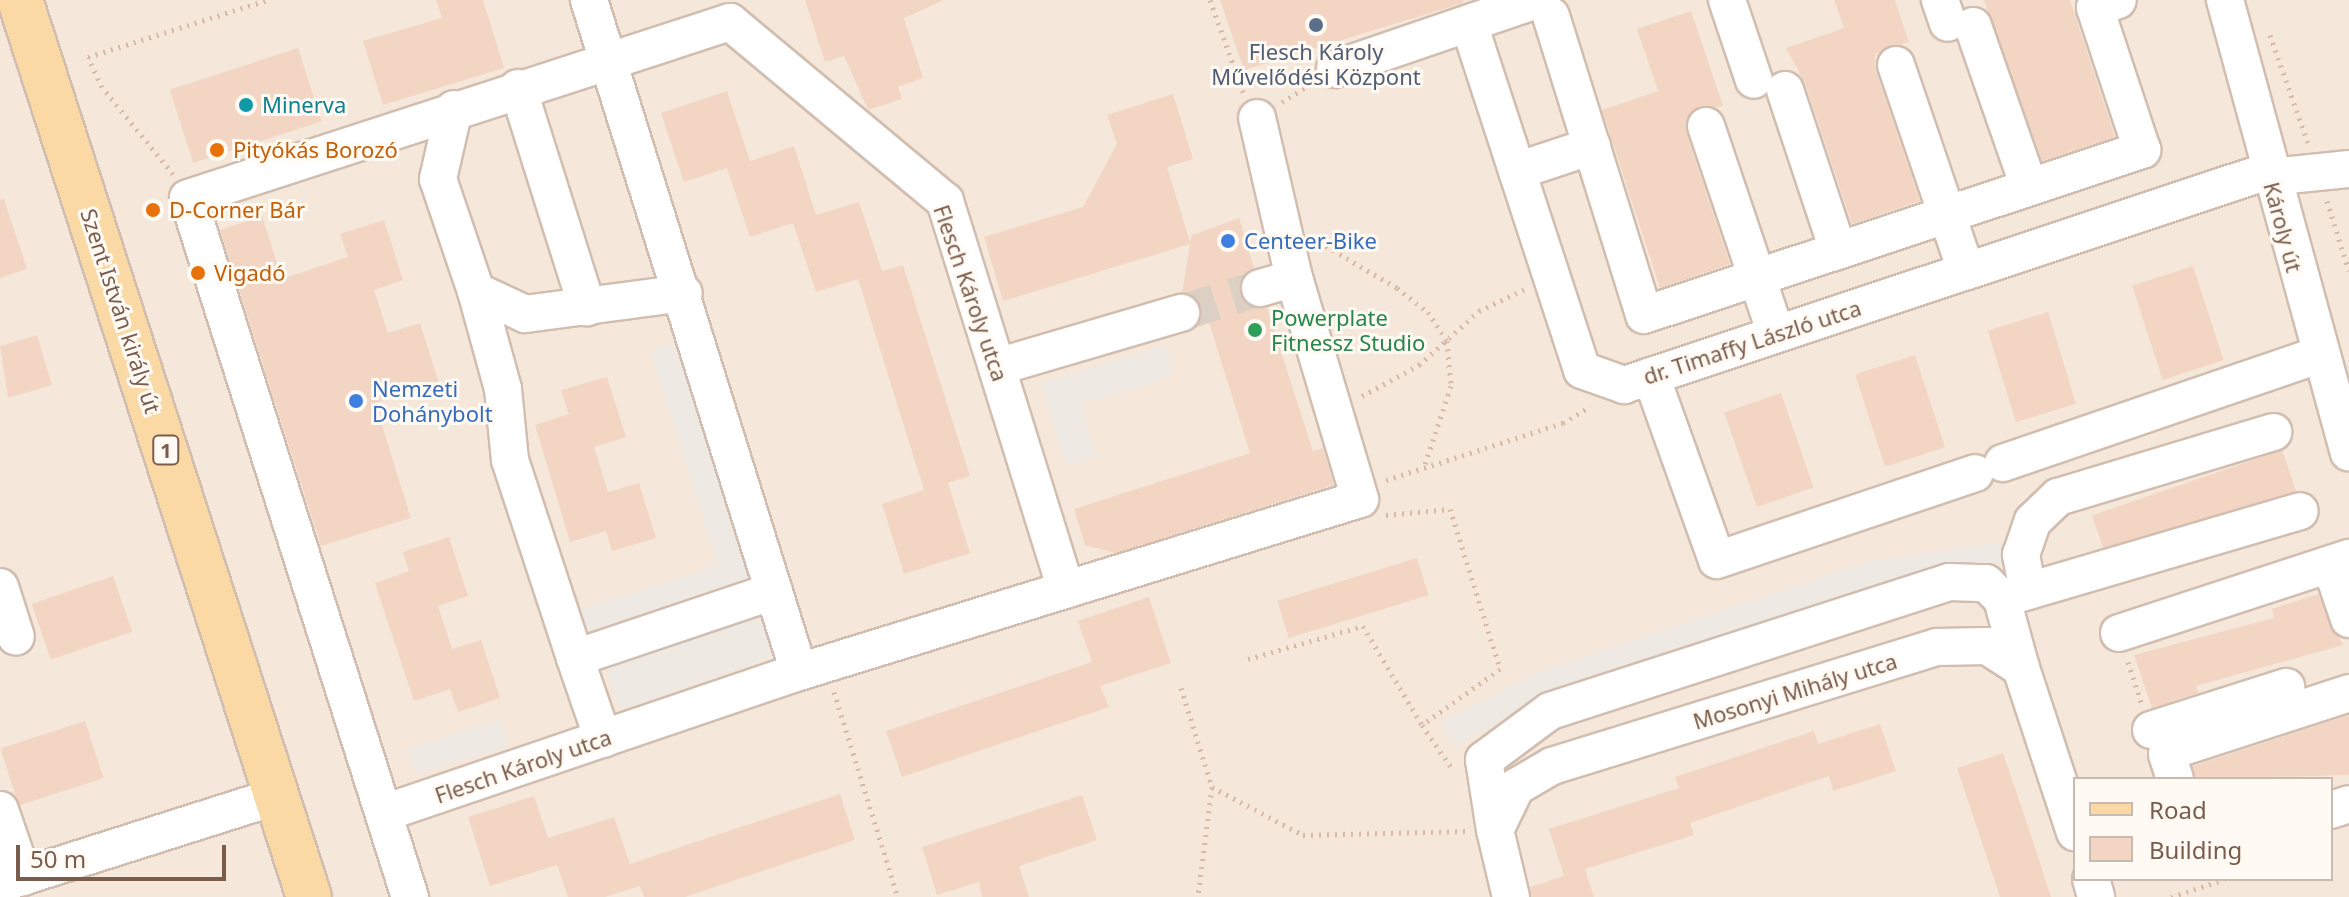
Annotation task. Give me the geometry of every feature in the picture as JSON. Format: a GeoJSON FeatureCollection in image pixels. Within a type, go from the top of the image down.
{"type":"FeatureCollection","features":[{"type":"Feature","properties":{"kind":"main road","name":"Szent István király út"},"geometry":{"type":"LineString","coordinates":[[19,4],[309,897]]}},
{"type":"Feature","properties":{"kind":"street"},"geometry":{"type":"LineString","coordinates":[[589,0],[684,293],[774,591],[813,668]]}},
{"type":"Feature","properties":{"kind":"street"},"geometry":{"type":"LineString","coordinates":[[1727,0],[1770,85],[1838,250]]}},
{"type":"Feature","properties":{"kind":"street"},"geometry":{"type":"LineString","coordinates":[[2118,0],[2095,8],[2160,207]]}},
{"type":"Feature","properties":{"kind":"street","name":"Károly út"},"geometry":{"type":"LineString","coordinates":[[2225,0],[2269,174],[2349,452]]}},
{"type":"Feature","properties":{"kind":"street"},"geometry":{"type":"LineString","coordinates":[[1335,69],[1469,24],[1544,8],[1592,146],[1644,315],[2142,150]]}},
{"type":"Feature","properties":{"kind":"street"},"geometry":{"type":"LineString","coordinates":[[1954,16],[2029,187]]}},
{"type":"Feature","properties":{"kind":"street","name":"Flesch Károly utca"},"geometry":{"type":"LineString","coordinates":[[606,60],[730,22],[945,201],[1066,590]]}},
{"type":"Feature","properties":{"kind":"street","name":"dr. Timaffy László utca"},"geometry":{"type":"LineString","coordinates":[[1469,24],[1582,370],[1638,380],[2160,207],[2269,174],[2333,169]]}},
{"type":"Feature","properties":{"kind":"street"},"geometry":{"type":"LineString","coordinates":[[410,897],[188,198],[606,60]]}},
{"type":"Feature","properties":{"kind":"street"},"geometry":{"type":"LineString","coordinates":[[1896,65],[1966,271]]}},
{"type":"Feature","properties":{"kind":"street"},"geometry":{"type":"LineString","coordinates":[[518,88],[587,307]]}},
{"type":"Feature","properties":{"kind":"street"},"geometry":{"type":"LineString","coordinates":[[454,109],[438,179],[476,291],[503,389],[510,460],[603,739]]}},
{"type":"Feature","properties":{"kind":"street"},"geometry":{"type":"LineString","coordinates":[[1257,118],[1270,187],[1277,283],[1330,404],[1360,499]]}},
{"type":"Feature","properties":{"kind":"street"},"geometry":{"type":"LineString","coordinates":[[1706,126],[1776,334]]}},
{"type":"Feature","properties":{"kind":"street"},"geometry":{"type":"LineString","coordinates":[[1517,171],[1592,146]]}},
{"type":"Feature","properties":{"kind":"street"},"geometry":{"type":"LineString","coordinates":[[476,291],[525,314],[684,293]]}},
{"type":"Feature","properties":{"kind":"street"},"geometry":{"type":"LineString","coordinates":[[997,367],[1181,313]]}},
{"type":"Feature","properties":{"kind":"street"},"geometry":{"type":"LineString","coordinates":[[1638,380],[1717,560],[2319,355]]}},
{"type":"Feature","properties":{"kind":"street"},"geometry":{"type":"LineString","coordinates":[[2073,826],[2021,668],[2015,595],[2021,555],[2033,521],[2058,497],[2273,432]]}},
{"type":"Feature","properties":{"kind":"street","name":"Flesch Károly utca"},"geometry":{"type":"LineString","coordinates":[[384,813],[813,668],[1360,499]]}},
{"type":"Feature","properties":{"kind":"street"},"geometry":{"type":"LineString","coordinates":[[1511,897],[1495,830],[1484,760],[1550,711],[1949,582],[1986,583],[2015,595],[2300,511]]}},
{"type":"Feature","properties":{"kind":"street"},"geometry":{"type":"LineString","coordinates":[[2119,633],[2340,562],[2349,619]]}},
{"type":"Feature","properties":{"kind":"street"},"geometry":{"type":"LineString","coordinates":[[0,587],[16,637]]}},
{"type":"Feature","properties":{"kind":"street"},"geometry":{"type":"LineString","coordinates":[[575,658],[774,591]]}},
{"type":"Feature","properties":{"kind":"street","name":"Mosonyi Mihály utca"},"geometry":{"type":"LineString","coordinates":[[1495,830],[1516,787],[1552,766],[1922,652],[1987,646],[2021,668]]}},
{"type":"Feature","properties":{"kind":"street"},"geometry":{"type":"LineString","coordinates":[[2151,730],[2349,668]]}},
{"type":"Feature","properties":{"kind":"street"},"geometry":{"type":"LineString","coordinates":[[2174,777],[2167,754],[2177,749],[2349,693]]}},
{"type":"Feature","properties":{"kind":"street"},"geometry":{"type":"LineString","coordinates":[[0,810],[11,880],[278,796]]}},
{"type":"Feature","properties":{"kind":"path"},"geometry":{"type":"LineString","coordinates":[[188,198],[88,57],[268,0]]}},
{"type":"Feature","properties":{"kind":"path"},"geometry":{"type":"LineString","coordinates":[[1210,0],[1257,118],[1335,69]]}},
{"type":"Feature","properties":{"kind":"path"},"geometry":{"type":"LineString","coordinates":[[2268,28],[2333,169],[2349,271]]}},
{"type":"Feature","properties":{"kind":"path"},"geometry":{"type":"LineString","coordinates":[[1305,232],[1397,288],[1428,312],[1447,341],[1451,386],[1424,467]]}},
{"type":"Feature","properties":{"kind":"path"},"geometry":{"type":"LineString","coordinates":[[1330,404],[1384,391],[1479,311],[1552,279]]}},
{"type":"Feature","properties":{"kind":"path"},"geometry":{"type":"LineString","coordinates":[[1422,725],[1500,669],[1450,509],[1383,516],[1360,499],[1371,484],[1563,423],[1638,380]]}},
{"type":"Feature","properties":{"kind":"path"},"geometry":{"type":"LineString","coordinates":[[1248,659],[1363,626],[1422,725],[1458,778]]}},
{"type":"Feature","properties":{"kind":"path"},"geometry":{"type":"LineString","coordinates":[[813,668],[898,897]]}},
{"type":"Feature","properties":{"kind":"path"},"geometry":{"type":"LineString","coordinates":[[1181,688],[1212,787],[1198,897]]}},
{"type":"Feature","properties":{"kind":"path"},"geometry":{"type":"LineString","coordinates":[[1212,787],[1303,835],[1495,830]]}},
{"type":"Feature","properties":{"kind":"path"},"geometry":{"type":"LineString","coordinates":[[2171,897],[2219,881]]}},
{"type":"Feature","properties":{"kind":"shaded area"},"geometry":{"type":"Polygon","coordinates":[[[0,0],[2349,0],[2349,897],[0,897],[0,0]]]}},
{"type":"Feature","properties":{"kind":"shaded area"},"geometry":{"type":"Polygon","coordinates":[[[674,342],[752,589],[581,643],[571,612],[718,566],[650,350],[674,342]]]}},
{"type":"Feature","properties":{"kind":"shaded area"},"geometry":{"type":"Polygon","coordinates":[[[1164,346],[1173,376],[1081,404],[1096,458],[1066,466],[1041,383],[1164,346]]]}},
{"type":"Feature","properties":{"kind":"shaded area"},"geometry":{"type":"Polygon","coordinates":[[[2006,542],[2007,567],[1887,583],[1543,699],[1454,746],[1440,723],[1534,674],[1874,560],[2006,542]]]}},
{"type":"Feature","properties":{"kind":"shaded area"},"geometry":{"type":"Polygon","coordinates":[[[758,614],[773,657],[620,710],[605,667],[758,614]]]}},
{"type":"Feature","properties":{"kind":"shaded area"},"geometry":{"type":"Polygon","coordinates":[[[500,720],[508,746],[415,774],[407,748],[500,720]]]}},
{"type":"Feature","properties":{"kind":"building"},"geometry":{"type":"Polygon","coordinates":[[[436,0],[483,0],[504,68],[383,105],[363,41],[442,18],[436,0]]]}},
{"type":"Feature","properties":{"kind":"building"},"geometry":{"type":"Polygon","coordinates":[[[805,0],[944,0],[904,18],[923,78],[898,87],[902,99],[868,110],[844,56],[825,62],[805,0]]]}},
{"type":"Feature","properties":{"kind":"building"},"geometry":{"type":"Polygon","coordinates":[[[1220,0],[1463,0],[1463,3],[1244,70],[1220,0]]]}},
{"type":"Feature","properties":{"kind":"building"},"geometry":{"type":"Polygon","coordinates":[[[1834,0],[1895,0],[1909,42],[1875,54],[1876,71],[1920,201],[1852,224],[1805,83],[1786,48],[1844,28],[1834,0]]]}},
{"type":"Feature","properties":{"kind":"building"},"geometry":{"type":"Polygon","coordinates":[[[1984,0],[2070,0],[2115,137],[2042,161],[1984,0]]]}},
{"type":"Feature","properties":{"kind":"building"},"geometry":{"type":"Polygon","coordinates":[[[1691,11],[1723,106],[1691,112],[1686,132],[1730,264],[1660,288],[1602,110],[1658,91],[1637,29],[1691,11]]]}},
{"type":"Feature","properties":{"kind":"building","name":"Minerva"},"geometry":{"type":"Polygon","coordinates":[[[298,48],[322,121],[193,163],[170,90],[298,48]]]}},
{"type":"Feature","properties":{"kind":"building"},"geometry":{"type":"Polygon","coordinates":[[[727,91],[750,161],[794,146],[816,215],[859,202],[882,271],[903,265],[970,476],[948,483],[970,553],[904,574],[882,504],[924,490],[858,279],[816,292],[793,223],[750,237],[727,168],[684,182],[661,113],[727,91]]]}},
{"type":"Feature","properties":{"kind":"building"},"geometry":{"type":"Polygon","coordinates":[[[1173,94],[1193,159],[1167,167],[1190,242],[1192,235],[1239,218],[1254,268],[1240,282],[1240,295],[1254,308],[1267,308],[1313,451],[1323,448],[1334,485],[1115,553],[1085,545],[1074,509],[1250,453],[1202,301],[1182,293],[1190,244],[1003,301],[984,237],[1083,207],[1117,144],[1107,115],[1173,94]]]}},
{"type":"Feature","properties":{"kind":"building"},"geometry":{"type":"Polygon","coordinates":[[[4,199],[27,269],[0,278],[0,200],[4,199]]]}},
{"type":"Feature","properties":{"kind":"building"},"geometry":{"type":"Polygon","coordinates":[[[262,216],[282,279],[348,257],[340,234],[384,220],[403,280],[374,290],[388,333],[420,323],[439,383],[375,403],[411,518],[321,546],[220,230],[262,216]]]}},
{"type":"Feature","properties":{"kind":"building"},"geometry":{"type":"Polygon","coordinates":[[[2193,266],[2224,360],[2163,380],[2132,286],[2193,266]]]}},
{"type":"Feature","properties":{"kind":"building"},"geometry":{"type":"Polygon","coordinates":[[[2048,312],[2076,404],[2016,422],[1988,330],[2048,312]]]}},
{"type":"Feature","properties":{"kind":"building"},"geometry":{"type":"Polygon","coordinates":[[[37,335],[52,385],[8,398],[0,346],[37,335]]]}},
{"type":"Feature","properties":{"kind":"building"},"geometry":{"type":"Polygon","coordinates":[[[1915,355],[1945,447],[1885,467],[1855,374],[1915,355]]]}},
{"type":"Feature","properties":{"kind":"building"},"geometry":{"type":"Polygon","coordinates":[[[607,377],[626,437],[594,447],[608,492],[639,483],[656,538],[612,551],[606,531],[570,542],[535,425],[569,414],[561,390],[607,377]]]}},
{"type":"Feature","properties":{"kind":"building"},"geometry":{"type":"Polygon","coordinates":[[[1781,393],[1814,488],[1757,507],[1724,413],[1781,393]]]}},
{"type":"Feature","properties":{"kind":"building"},"geometry":{"type":"Polygon","coordinates":[[[2282,450],[2296,491],[2106,556],[2092,515],[2282,450]]]}},
{"type":"Feature","properties":{"kind":"building"},"geometry":{"type":"Polygon","coordinates":[[[449,537],[468,596],[438,606],[452,649],[481,640],[500,698],[458,712],[450,689],[414,701],[375,583],[409,571],[403,552],[449,537]]]}},
{"type":"Feature","properties":{"kind":"building"},"geometry":{"type":"Polygon","coordinates":[[[1417,558],[1428,595],[1289,638],[1277,601],[1417,558]]]}},
{"type":"Feature","properties":{"kind":"building"},"geometry":{"type":"Polygon","coordinates":[[[113,576],[132,632],[51,660],[32,604],[113,576]]]}},
{"type":"Feature","properties":{"kind":"building"},"geometry":{"type":"Polygon","coordinates":[[[2318,594],[2343,645],[2196,686],[2198,693],[2152,708],[2134,655],[2274,618],[2272,609],[2318,594]]]}},
{"type":"Feature","properties":{"kind":"building"},"geometry":{"type":"Polygon","coordinates":[[[1149,597],[1171,663],[1100,686],[1109,707],[902,777],[886,731],[1092,662],[1078,621],[1149,597]]]}},
{"type":"Feature","properties":{"kind":"building"},"geometry":{"type":"Polygon","coordinates":[[[2349,715],[2349,775],[2195,777],[2193,766],[2349,715]]]}},
{"type":"Feature","properties":{"kind":"building"},"geometry":{"type":"Polygon","coordinates":[[[85,721],[104,778],[19,806],[0,749],[85,721]]]}},
{"type":"Feature","properties":{"kind":"building"},"geometry":{"type":"Polygon","coordinates":[[[1880,724],[1896,771],[1833,791],[1829,776],[1690,823],[1694,835],[1585,869],[1594,897],[1531,897],[1530,887],[1564,876],[1549,829],[1679,788],[1675,777],[1814,731],[1818,744],[1880,724]]]}},
{"type":"Feature","properties":{"kind":"building"},"geometry":{"type":"Polygon","coordinates":[[[2003,753],[2051,897],[2000,897],[1957,768],[2003,753]]]}},
{"type":"Feature","properties":{"kind":"building"},"geometry":{"type":"Polygon","coordinates":[[[840,794],[855,840],[685,897],[644,897],[640,886],[605,897],[568,897],[557,865],[490,886],[468,817],[534,796],[548,838],[614,817],[630,864],[840,794]]]}},
{"type":"Feature","properties":{"kind":"building"},"geometry":{"type":"Polygon","coordinates":[[[1082,795],[1097,840],[1019,866],[1029,897],[982,897],[979,882],[937,895],[922,847],[1082,795]]]}},
{"type":"Feature","properties":{"kind":"tunnel"},"geometry":{"type":"LineString","coordinates":[[1181,313],[1260,288]]}},
{"type":"Feature","properties":{"kind":"place","name":"Flesch Károly Művelődési Központ"},"geometry":{"type":"Point","coordinates":[1316,25]}},
{"type":"Feature","properties":{"kind":"place","name":"Minerva"},"geometry":{"type":"Point","coordinates":[246,105]}},
{"type":"Feature","properties":{"kind":"place","name":"Pityókás Borozó"},"geometry":{"type":"Point","coordinates":[217,150]}},
{"type":"Feature","properties":{"kind":"place","name":"D-Corner Bár"},"geometry":{"type":"Point","coordinates":[153,210]}},
{"type":"Feature","properties":{"kind":"place","name":"Centeer-Bike"},"geometry":{"type":"Point","coordinates":[1228,241]}},
{"type":"Feature","properties":{"kind":"place","name":"Vigadó"},"geometry":{"type":"Point","coordinates":[198,273]}},
{"type":"Feature","properties":{"kind":"place","name":"Powerplate Fitnessz Studio"},"geometry":{"type":"Point","coordinates":[1255,330]}},
{"type":"Feature","properties":{"kind":"place","name":"Nemzeti Dohánybolt"},"geometry":{"type":"Point","coordinates":[356,401]}}]}
